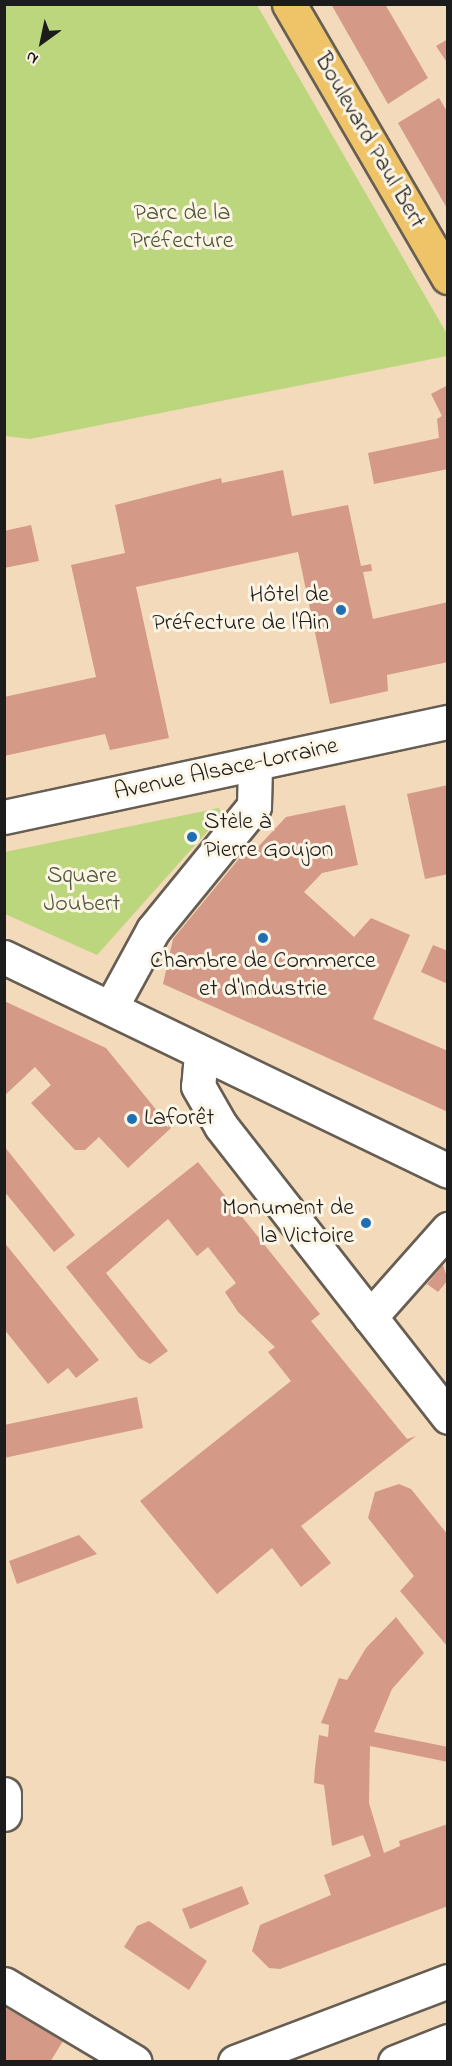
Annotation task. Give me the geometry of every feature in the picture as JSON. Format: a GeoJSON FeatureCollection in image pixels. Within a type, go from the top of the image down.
{"type":"FeatureCollection","features":[{"type":"Feature","properties":{"kind":"main road","name":"Boulevard Paul Bert"},"geometry":{"type":"LineString","coordinates":[[290,4],[447,277]]}},
{"type":"Feature","properties":{"kind":"street","name":"Avenue Alsace-Lorraine"},"geometry":{"type":"LineString","coordinates":[[4,817],[447,722]]}},
{"type":"Feature","properties":{"kind":"street"},"geometry":{"type":"LineString","coordinates":[[111,1007],[147,939],[254,806],[255,764]]}},
{"type":"Feature","properties":{"kind":"street"},"geometry":{"type":"LineString","coordinates":[[4,957],[447,1171]]}},
{"type":"Feature","properties":{"kind":"street"},"geometry":{"type":"LineString","coordinates":[[201,1054],[198,1086],[246,1162],[447,1417]]}},
{"type":"Feature","properties":{"kind":"street"},"geometry":{"type":"LineString","coordinates":[[370,1317],[447,1229]]}},
{"type":"Feature","properties":{"kind":"street"},"geometry":{"type":"LineString","coordinates":[[4,1794],[4,1814]]}},
{"type":"Feature","properties":{"kind":"street"},"geometry":{"type":"LineString","coordinates":[[235,2061],[447,1981]]}},
{"type":"Feature","properties":{"kind":"street"},"geometry":{"type":"LineString","coordinates":[[4,1984],[135,2061]]}},
{"type":"Feature","properties":{"kind":"street"},"geometry":{"type":"LineString","coordinates":[[395,2061],[447,2041]]}},
{"type":"Feature","properties":{"kind":"green space","name":"Parc de la Préfecture"},"geometry":{"type":"Polygon","coordinates":[[[5,4],[257,5],[447,334],[447,356],[30,439],[5,436],[5,4]]]}},
{"type":"Feature","properties":{"kind":"green space","name":"Square Joubert"},"geometry":{"type":"Polygon","coordinates":[[[219,808],[222,815],[97,955],[5,914],[5,852],[219,808]]]}},
{"type":"Feature","properties":{"kind":"building"},"geometry":{"type":"Polygon","coordinates":[[[331,4],[385,4],[428,78],[388,104],[331,4]]]}},
{"type":"Feature","properties":{"kind":"building"},"geometry":{"type":"Polygon","coordinates":[[[448,39],[448,64],[436,46],[448,39]]]}},
{"type":"Feature","properties":{"kind":"building"},"geometry":{"type":"Polygon","coordinates":[[[439,98],[448,113],[448,210],[398,123],[439,98]]]}},
{"type":"Feature","properties":{"kind":"building"},"geometry":{"type":"Polygon","coordinates":[[[448,385],[448,469],[374,484],[368,453],[439,438],[437,419],[442,416],[431,394],[448,385]]]}},
{"type":"Feature","properties":{"kind":"building","name":"Hôtel de Préfecture de l'Ain"},"geometry":{"type":"Polygon","coordinates":[[[283,470],[292,516],[348,505],[361,566],[371,564],[372,571],[363,572],[373,619],[448,602],[448,662],[387,675],[388,691],[330,704],[298,552],[136,587],[169,738],[110,750],[105,734],[4,756],[4,697],[96,677],[71,565],[125,553],[115,505],[221,478],[222,483],[283,470]]]}},
{"type":"Feature","properties":{"kind":"building"},"geometry":{"type":"Polygon","coordinates":[[[31,525],[39,561],[4,568],[4,531],[31,525]]]}},
{"type":"Feature","properties":{"kind":"building"},"geometry":{"type":"Polygon","coordinates":[[[448,785],[448,874],[425,879],[407,794],[448,785]]]}},
{"type":"Feature","properties":{"kind":"building"},"geometry":{"type":"Polygon","coordinates":[[[345,805],[358,865],[322,873],[304,892],[354,937],[371,918],[410,935],[373,1019],[448,1051],[448,1112],[163,984],[173,939],[251,844],[256,849],[286,817],[345,805]]]}},
{"type":"Feature","properties":{"kind":"building"},"geometry":{"type":"Polygon","coordinates":[[[433,945],[448,951],[448,984],[421,972],[433,945]]]}},
{"type":"Feature","properties":{"kind":"building"},"geometry":{"type":"Polygon","coordinates":[[[4,1001],[106,1048],[171,1128],[128,1168],[99,1137],[85,1150],[75,1150],[31,1103],[51,1085],[35,1067],[4,1096],[4,1001]]]}},
{"type":"Feature","properties":{"kind":"building"},"geometry":{"type":"Polygon","coordinates":[[[4,1146],[75,1235],[54,1252],[4,1191],[4,1146]]]}},
{"type":"Feature","properties":{"kind":"building"},"geometry":{"type":"Polygon","coordinates":[[[198,1162],[320,1314],[311,1321],[407,1439],[416,1436],[301,1526],[331,1563],[301,1587],[272,1548],[217,1594],[140,1501],[291,1381],[268,1352],[275,1347],[238,1312],[225,1292],[236,1283],[208,1247],[197,1256],[168,1219],[106,1273],[168,1351],[150,1364],[139,1358],[66,1267],[198,1162]]]}},
{"type":"Feature","properties":{"kind":"building"},"geometry":{"type":"Polygon","coordinates":[[[4,1242],[99,1360],[76,1378],[68,1368],[48,1384],[4,1329],[4,1242]]]}},
{"type":"Feature","properties":{"kind":"building"},"geometry":{"type":"Polygon","coordinates":[[[443,1265],[448,1280],[438,1292],[427,1284],[443,1265]]]}},
{"type":"Feature","properties":{"kind":"building"},"geometry":{"type":"Polygon","coordinates":[[[137,1397],[143,1428],[4,1458],[4,1425],[137,1397]]]}},
{"type":"Feature","properties":{"kind":"building"},"geometry":{"type":"Polygon","coordinates":[[[399,1484],[411,1489],[448,1535],[448,1647],[400,1591],[414,1576],[368,1518],[375,1492],[399,1484]]]}},
{"type":"Feature","properties":{"kind":"building"},"geometry":{"type":"Polygon","coordinates":[[[79,1535],[97,1554],[17,1584],[9,1561],[79,1535]]]}},
{"type":"Feature","properties":{"kind":"building"},"geometry":{"type":"Polygon","coordinates":[[[396,1617],[424,1653],[392,1689],[374,1732],[448,1747],[448,1762],[370,1746],[369,1803],[384,1853],[400,1846],[399,1841],[448,1824],[448,1906],[280,1969],[269,1968],[252,1951],[260,1925],[331,1895],[324,1875],[371,1856],[363,1835],[332,1846],[324,1785],[314,1783],[315,1768],[319,1735],[328,1737],[329,1725],[321,1723],[339,1678],[347,1680],[366,1648],[396,1617]]]}},
{"type":"Feature","properties":{"kind":"building"},"geometry":{"type":"Polygon","coordinates":[[[242,1886],[249,1904],[190,1929],[182,1909],[242,1886]]]}},
{"type":"Feature","properties":{"kind":"building"},"geometry":{"type":"Polygon","coordinates":[[[149,1921],[207,1961],[189,1990],[124,1947],[137,1926],[149,1921]]]}},
{"type":"Feature","properties":{"kind":"building"},"geometry":{"type":"Polygon","coordinates":[[[4,2007],[63,2041],[50,2062],[4,2062],[4,2007]]]}},
{"type":"Feature","properties":{"kind":"place","name":"Hôtel de Préfecture de l'Ain"},"geometry":{"type":"Point","coordinates":[341,610]}},
{"type":"Feature","properties":{"kind":"place","name":"Stèle à Pierre Goujon"},"geometry":{"type":"Point","coordinates":[192,837]}},
{"type":"Feature","properties":{"kind":"place","name":"Chambre de Commerce et d'Industrie"},"geometry":{"type":"Point","coordinates":[263,938]}},
{"type":"Feature","properties":{"kind":"place","name":"Laforêt"},"geometry":{"type":"Point","coordinates":[132,1119]}},
{"type":"Feature","properties":{"kind":"place","name":"Monument de la Victoire"},"geometry":{"type":"Point","coordinates":[366,1223]}}]}
